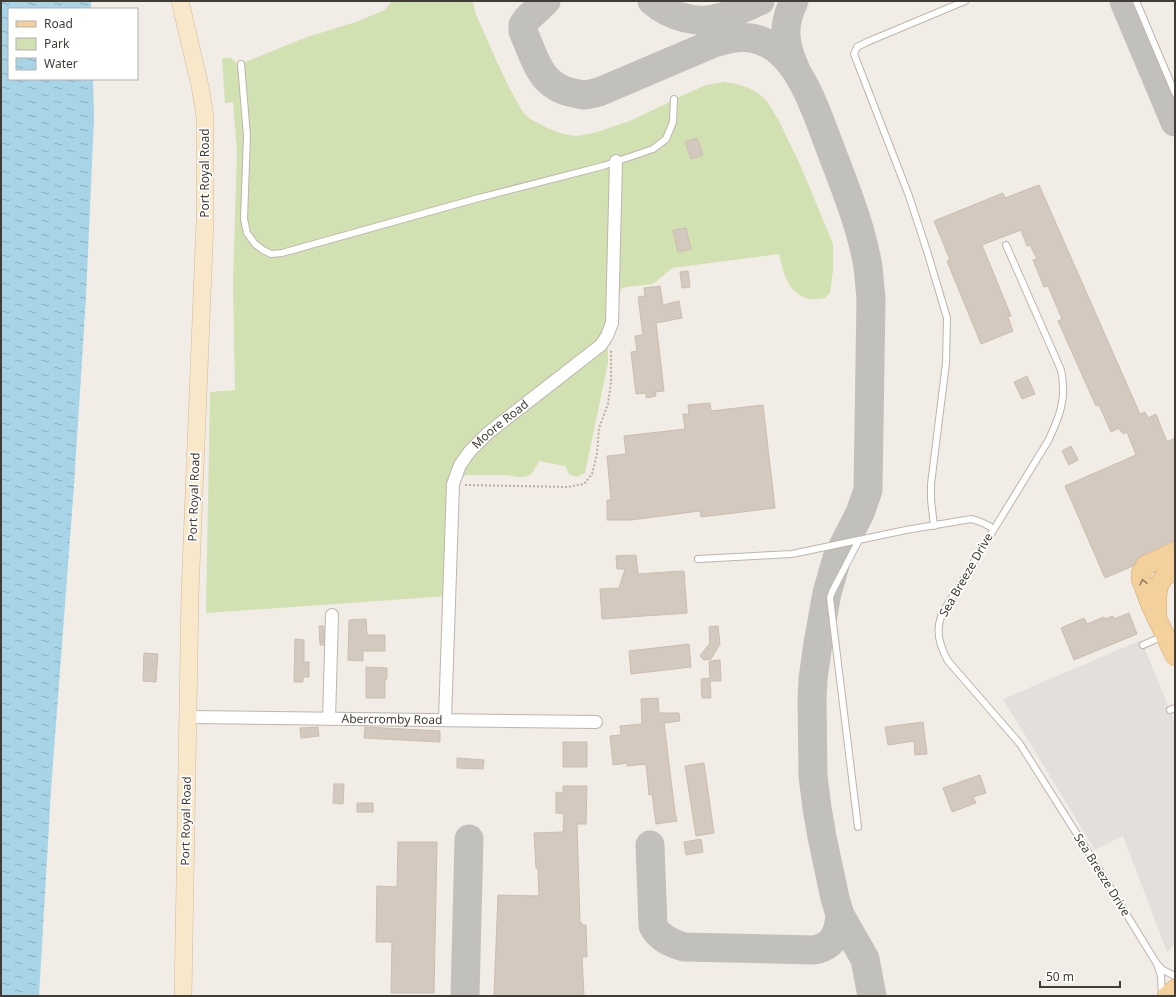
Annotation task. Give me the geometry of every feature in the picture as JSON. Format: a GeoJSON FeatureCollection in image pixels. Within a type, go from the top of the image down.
{"type":"FeatureCollection","features":[{"type":"Feature","properties":{"kind":"main road","name":"Port Royal Road"},"geometry":{"type":"LineString","coordinates":[[180,1],[200,86],[205,116],[205,221],[190,593],[182,996]]}},
{"type":"Feature","properties":{"kind":"main road"},"geometry":{"type":"LineString","coordinates":[[1175,552],[1146,565],[1141,573],[1141,578],[1151,606],[1175,656]]}},
{"type":"Feature","properties":{"kind":"main road"},"geometry":{"type":"LineString","coordinates":[[1162,628],[1157,598],[1159,586],[1165,575],[1175,570]]}},
{"type":"Feature","properties":{"kind":"main road"},"geometry":{"type":"LineString","coordinates":[[1167,996],[1175,989]]}},
{"type":"Feature","properties":{"kind":"street","name":"Moore Road"},"geometry":{"type":"LineString","coordinates":[[445,720],[454,484],[460,465],[470,451],[484,438],[601,345],[607,336],[612,323],[616,162]]}},
{"type":"Feature","properties":{"kind":"street"},"geometry":{"type":"LineString","coordinates":[[329,719],[332,615]]}},
{"type":"Feature","properties":{"kind":"street","name":"Abercromby Road"},"geometry":{"type":"LineString","coordinates":[[188,717],[596,722]]}},
{"type":"Feature","properties":{"kind":"lane"},"geometry":{"type":"LineString","coordinates":[[934,526],[931,484],[946,363],[947,318],[909,196],[854,54],[857,48],[867,42],[965,1]]}},
{"type":"Feature","properties":{"kind":"lane"},"geometry":{"type":"LineString","coordinates":[[1136,1],[1175,93]]}},
{"type":"Feature","properties":{"kind":"lane"},"geometry":{"type":"LineString","coordinates":[[241,64],[247,136],[244,219],[247,233],[255,244],[271,254],[282,254],[467,201],[603,166],[653,149],[666,139],[673,122],[674,99]]}},
{"type":"Feature","properties":{"kind":"lane","name":"Sea Breeze Drive"},"geometry":{"type":"LineString","coordinates":[[1006,244],[1061,370],[1064,384],[1062,404],[1057,423],[1048,441],[941,616],[938,632],[939,640],[948,661],[1020,744],[1087,850],[1157,964],[1161,976],[1162,996]]}},
{"type":"Feature","properties":{"kind":"lane"},"geometry":{"type":"LineString","coordinates":[[698,559],[792,554],[906,530],[971,519],[979,521],[994,529]]}},
{"type":"Feature","properties":{"kind":"lane"},"geometry":{"type":"LineString","coordinates":[[858,827],[830,598],[859,540]]}},
{"type":"Feature","properties":{"kind":"lane"},"geometry":{"type":"LineString","coordinates":[[1143,645],[1162,628]]}},
{"type":"Feature","properties":{"kind":"lane","name":"Sea Breeze Drive"},"geometry":{"type":"LineString","coordinates":[[1157,964],[1163,970],[1175,976]]}},
{"type":"Feature","properties":{"kind":"path"},"geometry":{"type":"LineString","coordinates":[[454,484],[568,487],[584,484],[592,474],[597,454],[599,428],[608,404],[611,382],[612,345]]}},
{"type":"Feature","properties":{"kind":"green space"},"geometry":{"type":"Polygon","coordinates":[[[392,1],[473,1],[475,12],[497,62],[522,111],[530,119],[563,134],[576,136],[594,133],[630,121],[706,85],[724,82],[737,84],[749,88],[759,94],[766,100],[779,121],[802,169],[833,244],[833,270],[830,293],[825,298],[809,299],[796,292],[791,287],[785,275],[779,254],[672,268],[653,284],[626,287],[621,289],[612,323],[601,345],[608,349],[608,363],[585,473],[576,477],[569,474],[565,466],[539,461],[533,472],[528,476],[456,475],[448,596],[206,613],[210,392],[235,390],[233,284],[237,150],[233,102],[225,103],[222,59],[231,59],[238,65],[307,37],[356,22],[385,10],[392,1]]]}},
{"type":"Feature","properties":{"kind":"shaded area"},"geometry":{"type":"Polygon","coordinates":[[[1141,640],[1175,722],[1175,944],[1167,952],[1123,836],[1095,850],[1003,699],[1141,640]]]}},
{"type":"Feature","properties":{"kind":"water"},"geometry":{"type":"Polygon","coordinates":[[[1,1],[91,1],[91,8],[8,8],[8,80],[93,80],[94,118],[86,297],[74,485],[51,790],[39,996],[1,996],[1,1]]]}},
{"type":"Feature","properties":{"kind":"building"},"geometry":{"type":"Polygon","coordinates":[[[697,138],[703,155],[691,159],[685,142],[697,138]]]}},
{"type":"Feature","properties":{"kind":"building"},"geometry":{"type":"Polygon","coordinates":[[[1039,185],[1140,414],[1145,412],[1148,418],[1156,414],[1167,442],[1175,438],[1175,541],[1142,555],[1137,559],[1133,566],[1105,578],[1065,486],[1136,455],[1127,432],[1123,434],[1119,428],[1111,432],[1099,405],[1096,406],[1058,321],[1062,319],[1048,286],[1044,287],[1033,260],[1037,259],[1030,245],[1027,246],[1021,230],[982,245],[1011,316],[1008,317],[1013,331],[981,344],[947,261],[950,260],[934,221],[1003,193],[1005,198],[1039,185]]]}},
{"type":"Feature","properties":{"kind":"building"},"geometry":{"type":"Polygon","coordinates":[[[686,228],[691,249],[678,252],[673,230],[686,228]]]}},
{"type":"Feature","properties":{"kind":"building"},"geometry":{"type":"Polygon","coordinates":[[[688,271],[690,287],[682,288],[680,272],[688,271]]]}},
{"type":"Feature","properties":{"kind":"building"},"geometry":{"type":"Polygon","coordinates":[[[660,286],[663,305],[679,301],[682,318],[656,323],[664,391],[655,392],[656,396],[646,398],[646,393],[636,394],[631,352],[637,351],[635,336],[643,335],[638,297],[645,296],[644,288],[660,286]]]}},
{"type":"Feature","properties":{"kind":"building"},"geometry":{"type":"Polygon","coordinates":[[[1027,376],[1035,394],[1022,399],[1014,382],[1027,376]]]}},
{"type":"Feature","properties":{"kind":"building"},"geometry":{"type":"Polygon","coordinates":[[[710,403],[711,411],[763,405],[775,508],[701,517],[700,511],[631,520],[607,520],[607,500],[611,500],[607,456],[626,454],[624,436],[685,429],[683,414],[689,414],[688,405],[710,403]]]}},
{"type":"Feature","properties":{"kind":"building"},"geometry":{"type":"Polygon","coordinates":[[[1071,446],[1078,460],[1069,465],[1062,451],[1071,446]]]}},
{"type":"Feature","properties":{"kind":"building"},"geometry":{"type":"Polygon","coordinates":[[[636,555],[638,574],[684,571],[687,613],[602,619],[600,589],[619,588],[625,569],[617,569],[616,556],[636,555]]]}},
{"type":"Feature","properties":{"kind":"building"},"geometry":{"type":"Polygon","coordinates":[[[1129,613],[1137,634],[1074,660],[1061,628],[1084,618],[1087,624],[1104,617],[1105,619],[1113,616],[1114,619],[1129,613]]]}},
{"type":"Feature","properties":{"kind":"building"},"geometry":{"type":"Polygon","coordinates":[[[366,619],[367,635],[385,635],[385,651],[363,651],[363,661],[348,660],[349,620],[366,619]]]}},
{"type":"Feature","properties":{"kind":"building"},"geometry":{"type":"Polygon","coordinates":[[[319,626],[324,626],[324,645],[320,645],[319,626]]]}},
{"type":"Feature","properties":{"kind":"building"},"geometry":{"type":"Polygon","coordinates":[[[718,626],[720,644],[711,659],[704,660],[700,656],[710,643],[709,627],[718,626]]]}},
{"type":"Feature","properties":{"kind":"building"},"geometry":{"type":"Polygon","coordinates":[[[295,639],[304,640],[304,662],[309,662],[309,677],[303,677],[303,682],[294,682],[295,639]]]}},
{"type":"Feature","properties":{"kind":"building"},"geometry":{"type":"Polygon","coordinates":[[[689,644],[691,667],[631,674],[629,651],[689,644]]]}},
{"type":"Feature","properties":{"kind":"building"},"geometry":{"type":"Polygon","coordinates":[[[144,653],[158,654],[156,682],[143,681],[144,653]]]}},
{"type":"Feature","properties":{"kind":"building"},"geometry":{"type":"Polygon","coordinates":[[[720,660],[721,681],[710,681],[711,698],[702,698],[701,679],[710,678],[709,661],[720,660]]]}},
{"type":"Feature","properties":{"kind":"building"},"geometry":{"type":"Polygon","coordinates":[[[366,667],[387,668],[387,679],[385,679],[385,698],[366,698],[366,667]]]}},
{"type":"Feature","properties":{"kind":"building"},"geometry":{"type":"Polygon","coordinates":[[[658,698],[659,713],[679,713],[680,721],[664,723],[677,821],[656,824],[652,794],[649,795],[646,764],[627,766],[627,763],[613,765],[610,736],[621,735],[620,726],[642,724],[641,699],[658,698]]]}},
{"type":"Feature","properties":{"kind":"building"},"geometry":{"type":"Polygon","coordinates":[[[923,722],[927,754],[915,755],[914,741],[888,745],[885,727],[923,722]]]}},
{"type":"Feature","properties":{"kind":"building"},"geometry":{"type":"Polygon","coordinates":[[[318,727],[319,736],[301,738],[300,728],[318,727]]]}},
{"type":"Feature","properties":{"kind":"building"},"geometry":{"type":"Polygon","coordinates":[[[365,727],[440,731],[440,742],[364,738],[365,727]]]}},
{"type":"Feature","properties":{"kind":"building"},"geometry":{"type":"Polygon","coordinates":[[[563,742],[587,742],[587,767],[563,767],[563,742]]]}},
{"type":"Feature","properties":{"kind":"building"},"geometry":{"type":"Polygon","coordinates":[[[457,758],[484,760],[483,769],[457,768],[457,758]]]}},
{"type":"Feature","properties":{"kind":"building"},"geometry":{"type":"Polygon","coordinates":[[[704,763],[714,833],[696,836],[685,766],[704,763]]]}},
{"type":"Feature","properties":{"kind":"building"},"geometry":{"type":"Polygon","coordinates":[[[980,775],[986,793],[973,797],[976,803],[952,812],[943,788],[980,775]]]}},
{"type":"Feature","properties":{"kind":"building"},"geometry":{"type":"Polygon","coordinates":[[[334,784],[344,784],[343,804],[333,803],[334,784]]]}},
{"type":"Feature","properties":{"kind":"building"},"geometry":{"type":"Polygon","coordinates":[[[563,786],[587,786],[586,824],[577,824],[580,923],[582,923],[582,925],[586,925],[587,957],[582,957],[584,996],[494,996],[498,895],[539,896],[538,868],[536,868],[534,833],[563,832],[564,814],[556,813],[556,792],[563,793],[563,786]]]}},
{"type":"Feature","properties":{"kind":"building"},"geometry":{"type":"Polygon","coordinates":[[[357,803],[373,803],[373,812],[357,812],[357,803]]]}},
{"type":"Feature","properties":{"kind":"building"},"geometry":{"type":"Polygon","coordinates":[[[701,839],[703,852],[686,855],[684,842],[701,839]]]}},
{"type":"Feature","properties":{"kind":"building"},"geometry":{"type":"Polygon","coordinates":[[[398,842],[437,842],[434,993],[391,993],[392,942],[376,942],[377,886],[397,887],[398,842]]]}},
{"type":"Feature","properties":{"kind":"taxiway"},"geometry":{"type":"LineString","coordinates":[[546,1],[527,19],[523,25],[523,31],[535,61],[546,78],[553,85],[563,90],[582,95],[599,92],[723,40],[731,38],[748,38],[756,39],[772,46],[789,61],[803,83],[820,121],[857,220],[868,267],[871,298],[868,490],[860,513],[837,558],[827,593],[813,679],[813,776],[822,837],[835,898],[840,915],[865,959],[872,996]]}},
{"type":"Feature","properties":{"kind":"taxiway"},"geometry":{"type":"LineString","coordinates":[[652,1],[667,11],[694,20],[713,19],[727,15],[760,1]]}},
{"type":"Feature","properties":{"kind":"taxiway"},"geometry":{"type":"LineString","coordinates":[[794,1],[788,18],[786,34],[791,59],[795,68]]}},
{"type":"Feature","properties":{"kind":"taxiway"},"geometry":{"type":"LineString","coordinates":[[1124,1],[1175,122]]}},
{"type":"Feature","properties":{"kind":"taxiway"},"geometry":{"type":"LineString","coordinates":[[465,996],[469,839]]}},
{"type":"Feature","properties":{"kind":"taxiway"},"geometry":{"type":"LineString","coordinates":[[650,845],[653,926],[662,937],[670,942],[684,947],[814,950],[826,946],[834,938],[838,928],[840,915]]}}]}
